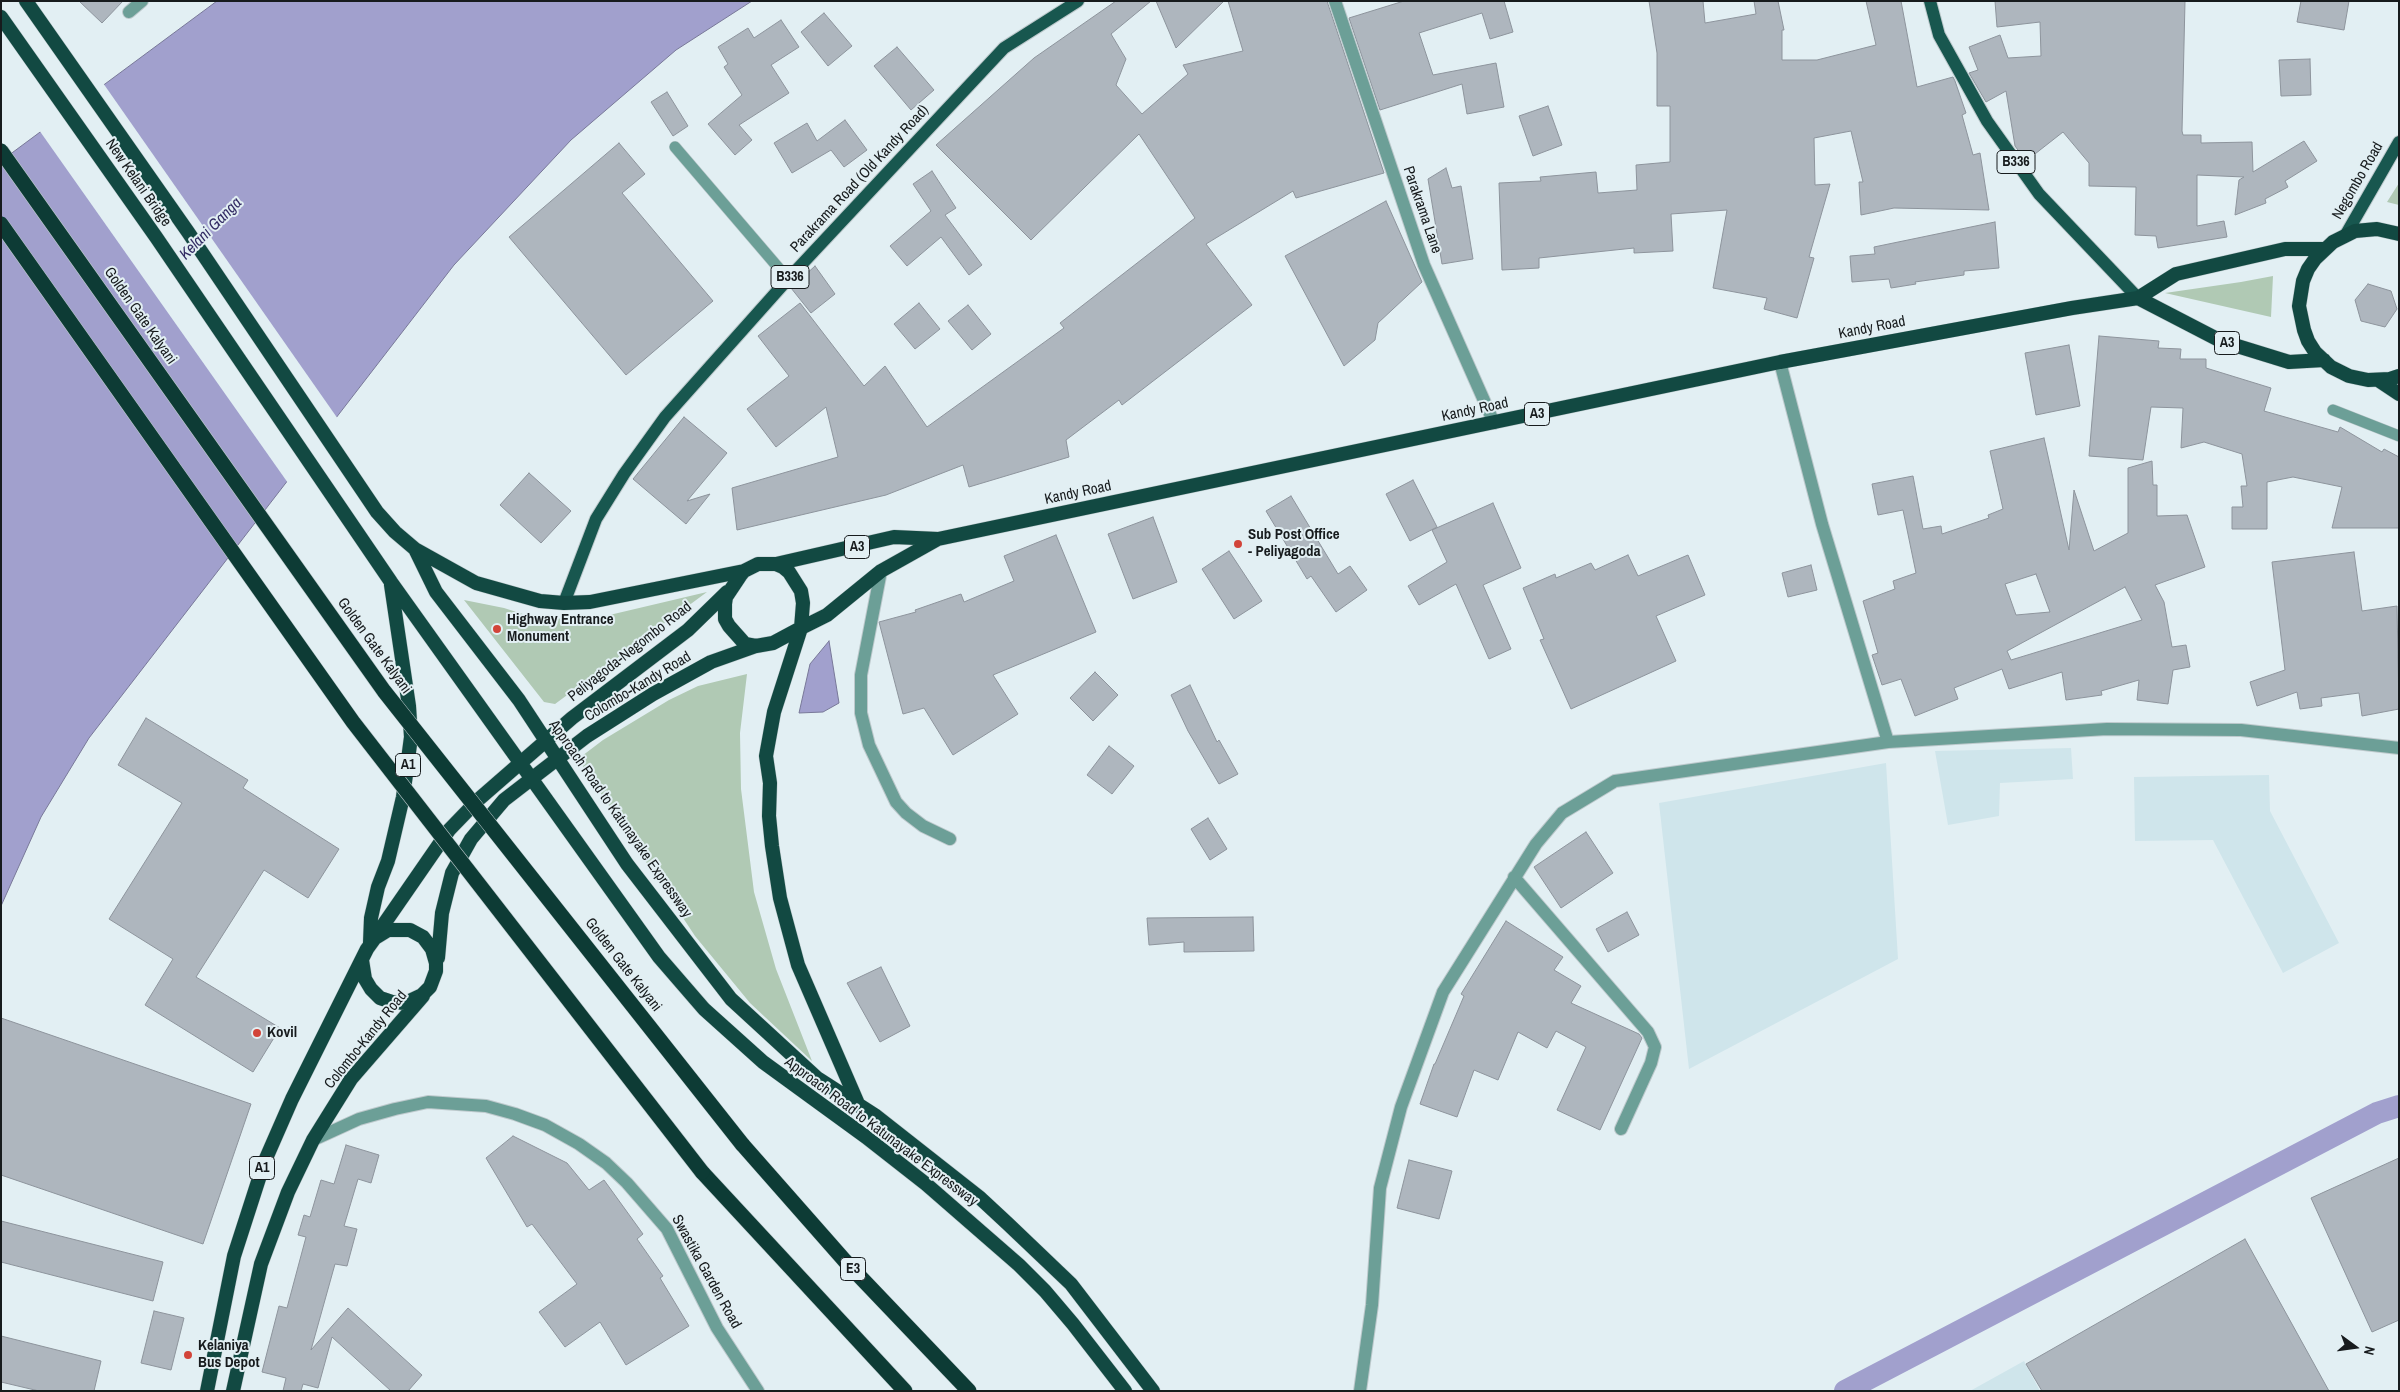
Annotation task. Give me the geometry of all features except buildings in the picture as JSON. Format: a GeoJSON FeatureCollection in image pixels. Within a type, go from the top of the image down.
{"type":"FeatureCollection","features":[{"type":"Feature","properties":{"kind":"highway","name":"New Kelani Bridge"},"geometry":{"type":"LineString","coordinates":[[26,1],[188,232],[377,512],[395,532],[415,548]]}},
{"type":"Feature","properties":{"kind":"highway","name":"New Kelani Bridge"},"geometry":{"type":"LineString","coordinates":[[1,16],[156,237],[391,582]]}},
{"type":"Feature","properties":{"kind":"highway","name":"Golden Gate Kalyani"},"geometry":{"type":"LineString","coordinates":[[1,150],[384,691],[742,1144],[845,1261],[969,1391]]}},
{"type":"Feature","properties":{"kind":"highway"},"geometry":{"type":"LineString","coordinates":[[1,224],[353,722],[702,1172],[905,1391]]}},
{"type":"Feature","properties":{"kind":"highway"},"geometry":{"type":"LineString","coordinates":[[2399,234],[2377,229],[2355,231],[2324,249],[2315,259],[2306,275],[2299,306],[2304,330],[2315,352],[2331,367],[2349,376],[2368,380],[2399,376]]}},
{"type":"Feature","properties":{"kind":"highway","name":"Kandy Road"},"geometry":{"type":"LineString","coordinates":[[776,564],[894,537],[938,539],[1780,362],[2033,315],[2138,298],[2176,274],[2285,249],[2324,249]]}},
{"type":"Feature","properties":{"kind":"highway","name":"A3"},"geometry":{"type":"LineString","coordinates":[[2138,298],[2221,341],[2289,362],[2324,360]]}},
{"type":"Feature","properties":{"kind":"highway"},"geometry":{"type":"LineString","coordinates":[[2378,380],[2399,394]]}},
{"type":"Feature","properties":{"kind":"highway","name":"Kandy Road"},"geometry":{"type":"LineString","coordinates":[[801,628],[827,615],[881,571],[938,539]]}},
{"type":"Feature","properties":{"kind":"highway"},"geometry":{"type":"LineString","coordinates":[[415,548],[484,586],[540,601],[564,603],[598,600],[744,571],[758,564],[776,564],[789,572],[801,591],[803,603],[801,628],[774,712],[766,756],[770,782],[769,816],[772,846],[780,898],[798,965],[859,1107]]}},
{"type":"Feature","properties":{"kind":"highway","name":"Approach Road to Katunayake Expressway"},"geometry":{"type":"LineString","coordinates":[[415,548],[436,592],[519,700],[627,864],[730,999],[798,1063],[859,1107],[876,1116],[979,1197],[1043,1256],[1071,1284],[1153,1391]]}},
{"type":"Feature","properties":{"kind":"highway"},"geometry":{"type":"LineString","coordinates":[[744,571],[732,586],[725,604],[725,619],[739,638],[745,644],[756,646],[773,643],[801,628]]}},
{"type":"Feature","properties":{"kind":"highway","name":"Approach Road to Katunayake Expressway"},"geometry":{"type":"LineString","coordinates":[[391,582],[659,957],[704,1008],[763,1062],[866,1137],[981,1230],[1045,1291],[1125,1391]]}},
{"type":"Feature","properties":{"kind":"highway","name":"A1"},"geometry":{"type":"LineString","coordinates":[[370,944],[371,918],[378,887],[388,861],[403,797],[411,737],[409,706],[391,582]]}},
{"type":"Feature","properties":{"kind":"highway","name":"Peliyagoda-Negombo Road"},"geometry":{"type":"LineString","coordinates":[[370,944],[449,830],[478,799],[572,718],[688,630],[732,586]]}},
{"type":"Feature","properties":{"kind":"highway","name":"Colombo-Kandy Road"},"geometry":{"type":"LineString","coordinates":[[436,971],[442,913],[452,873],[471,839],[504,800],[587,736],[653,694],[711,662],[756,646]]}},
{"type":"Feature","properties":{"kind":"highway"},"geometry":{"type":"LineString","coordinates":[[388,930],[410,930],[423,937],[432,949],[436,971],[433,982],[416,999],[404,1003],[386,1001],[375,994],[368,984],[363,973],[362,960],[370,944],[388,930]]}},
{"type":"Feature","properties":{"kind":"highway","name":"Colombo-Kandy Road"},"geometry":{"type":"LineString","coordinates":[[206,1391],[234,1256],[264,1163],[304,1074],[362,960]]}},
{"type":"Feature","properties":{"kind":"highway","name":"Colombo-Kandy Road"},"geometry":{"type":"LineString","coordinates":[[233,1391],[261,1264],[288,1192],[313,1140],[351,1079],[426,991]]}},
{"type":"Feature","properties":{"kind":"main road","name":"Parakrama Road (Old Kandy Road)"},"geometry":{"type":"LineString","coordinates":[[564,603],[596,520],[624,474],[665,417],[788,280],[1004,48],[1078,1]]}},
{"type":"Feature","properties":{"kind":"main road","name":"B336"},"geometry":{"type":"LineString","coordinates":[[1930,1],[1939,36],[1987,121],[2039,194],[2138,298]]}},
{"type":"Feature","properties":{"kind":"main road","name":"Negombo Road"},"geometry":{"type":"LineString","coordinates":[[2345,236],[2399,142]]}},
{"type":"Feature","properties":{"kind":"street"},"geometry":{"type":"LineString","coordinates":[[129,12],[142,1]]}},
{"type":"Feature","properties":{"kind":"street","name":"Parakrama Lane"},"geometry":{"type":"LineString","coordinates":[[1335,1],[1424,265],[1494,423]]}},
{"type":"Feature","properties":{"kind":"street"},"geometry":{"type":"LineString","coordinates":[[1780,362],[1822,524],[1888,742]]}},
{"type":"Feature","properties":{"kind":"street"},"geometry":{"type":"LineString","coordinates":[[881,571],[861,675],[862,713],[870,745],[896,802],[906,813],[923,826],[950,839]]}},
{"type":"Feature","properties":{"kind":"street"},"geometry":{"type":"LineString","coordinates":[[1360,1391],[1372,1304],[1380,1188],[1401,1107],[1443,992],[1514,877],[1536,844],[1562,813],[1615,781],[1888,742],[2107,729],[2241,730],[2399,748]]}},
{"type":"Feature","properties":{"kind":"street"},"geometry":{"type":"LineString","coordinates":[[1514,877],[1648,1032],[1655,1047],[1651,1063],[1621,1128]]}},
{"type":"Feature","properties":{"kind":"street","name":"Swastika Garden Road"},"geometry":{"type":"LineString","coordinates":[[313,1140],[359,1119],[428,1102],[486,1106],[515,1114],[545,1125],[579,1144],[606,1163],[627,1183],[666,1229],[717,1328],[758,1391]]}},
{"type":"Feature","properties":{"kind":"lane"},"geometry":{"type":"LineString","coordinates":[[675,148],[788,280]]}},
{"type":"Feature","properties":{"kind":"lane"},"geometry":{"type":"LineString","coordinates":[[2333,410],[2399,436]]}},
{"type":"Feature","properties":{"kind":"shaded area"},"geometry":{"type":"Polygon","coordinates":[[[2071,748],[2073,779],[2000,783],[1999,816],[1948,825],[1935,751],[2071,748]]]}},
{"type":"Feature","properties":{"kind":"shaded area"},"geometry":{"type":"Polygon","coordinates":[[[1886,763],[1898,959],[1689,1069],[1659,803],[1886,763]]]}},
{"type":"Feature","properties":{"kind":"shaded area"},"geometry":{"type":"Polygon","coordinates":[[[2269,775],[2270,811],[2339,943],[2283,973],[2213,840],[2135,841],[2134,777],[2269,775]]]}},
{"type":"Feature","properties":{"kind":"shaded area"},"geometry":{"type":"Polygon","coordinates":[[[2024,1361],[2040,1391],[1970,1391],[2024,1361]]]}},
{"type":"Feature","properties":{"kind":"green space"},"geometry":{"type":"Polygon","coordinates":[[[2399,183],[2399,205],[2387,202],[2399,183]]]}},
{"type":"Feature","properties":{"kind":"green space"},"geometry":{"type":"Polygon","coordinates":[[[2273,276],[2271,317],[2165,293],[2241,282],[2273,276]]]}},
{"type":"Feature","properties":{"kind":"green space"},"geometry":{"type":"Polygon","coordinates":[[[707,592],[555,704],[544,702],[464,600],[549,619],[601,617],[707,592]]]}},
{"type":"Feature","properties":{"kind":"green space"},"geometry":{"type":"Polygon","coordinates":[[[747,674],[740,733],[741,789],[754,892],[776,969],[812,1061],[750,1003],[695,936],[578,759],[603,740],[669,700],[698,686],[747,674]]]}},
{"type":"Feature","properties":{"kind":"water","name":"Kelani Ganga"},"geometry":{"type":"Polygon","coordinates":[[[217,1],[752,1],[676,50],[571,140],[454,265],[89,738],[41,817],[1,906],[1,161],[217,1]]]}},
{"type":"Feature","properties":{"kind":"water"},"geometry":{"type":"Polygon","coordinates":[[[829,641],[839,703],[823,712],[799,713],[810,664],[829,641]]]}},
{"type":"Feature","properties":{"kind":"pier"},"geometry":{"type":"Polygon","coordinates":[[[103,83],[338,419],[288,483],[39,130],[103,83]]]}},
{"type":"Feature","properties":{"kind":"waterway"},"geometry":{"type":"LineString","coordinates":[[1845,1391],[2377,1113],[2399,1106]]}},
{"type":"Feature","properties":{"kind":"place","name":"Sub Post Office - Peliyagoda"},"geometry":{"type":"Point","coordinates":[1238,544]}},
{"type":"Feature","properties":{"kind":"place","name":"Highway Entrance Monument"},"geometry":{"type":"Point","coordinates":[497,629]}},
{"type":"Feature","properties":{"kind":"place","name":"Kovil"},"geometry":{"type":"Point","coordinates":[257,1033]}},
{"type":"Feature","properties":{"kind":"place","name":"Kelaniya Bus Depot"},"geometry":{"type":"Point","coordinates":[188,1355]}}]}
